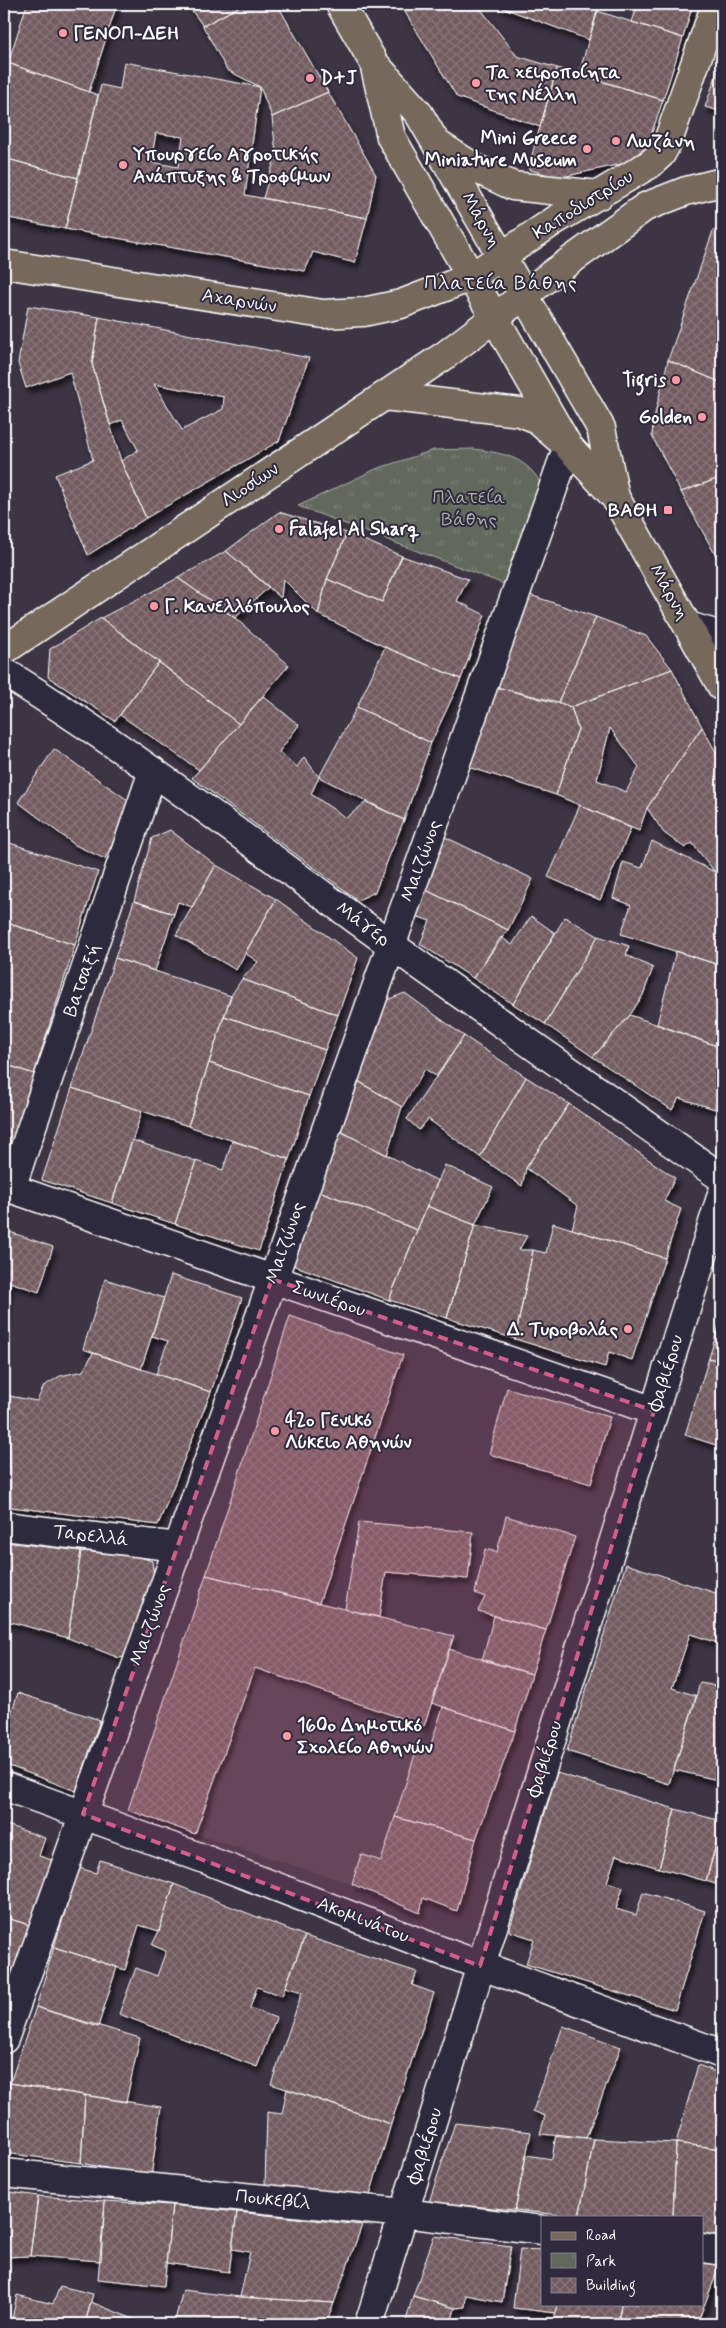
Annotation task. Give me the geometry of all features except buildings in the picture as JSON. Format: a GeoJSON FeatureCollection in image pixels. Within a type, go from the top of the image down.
{"type":"FeatureCollection","features":[{"type":"Feature","properties":{"kind":"main road","name":"Καποδιστρίου"},"geometry":{"type":"LineString","coordinates":[[471,278],[554,221],[650,164],[664,149],[716,4]]}},
{"type":"Feature","properties":{"kind":"main road","name":"Μάρνη"},"geometry":{"type":"LineString","coordinates":[[343,6],[374,63],[419,114],[601,428],[614,497]]}},
{"type":"Feature","properties":{"kind":"main road","name":"Μάρνη"},"geometry":{"type":"LineString","coordinates":[[374,63],[391,137],[568,446],[614,497],[722,687]]}},
{"type":"Feature","properties":{"kind":"main road"},"geometry":{"type":"LineString","coordinates":[[436,142],[476,168],[513,186],[599,195]]}},
{"type":"Feature","properties":{"kind":"main road","name":"Λιοσίων"},"geometry":{"type":"LineString","coordinates":[[4,650],[384,396],[495,318],[645,207],[686,191],[722,182]]}},
{"type":"Feature","properties":{"kind":"main road","name":"Αχαρνών"},"geometry":{"type":"LineString","coordinates":[[4,264],[323,314],[364,312],[401,304],[471,278]]}},
{"type":"Feature","properties":{"kind":"main road"},"geometry":{"type":"LineString","coordinates":[[384,396],[520,412],[535,418],[568,446]]}},
{"type":"Feature","properties":{"kind":"street","name":"Μαιζώνος"},"geometry":{"type":"LineString","coordinates":[[4,2040],[568,446]]}},
{"type":"Feature","properties":{"kind":"street"},"geometry":{"type":"LineString","coordinates":[[688,626],[722,636]]}},
{"type":"Feature","properties":{"kind":"street","name":"Μάγερ"},"geometry":{"type":"LineString","coordinates":[[4,672],[50,699],[153,771],[390,945],[722,1178]]}},
{"type":"Feature","properties":{"kind":"street","name":"Βατσαξή"},"geometry":{"type":"LineString","coordinates":[[7,1187],[153,771]]}},
{"type":"Feature","properties":{"kind":"street","name":"Σωνιέρου"},"geometry":{"type":"LineString","coordinates":[[7,1187],[654,1411]]}},
{"type":"Feature","properties":{"kind":"street","name":"Φαβιέρου"},"geometry":{"type":"LineString","coordinates":[[369,2324],[722,1194]]}},
{"type":"Feature","properties":{"kind":"street","name":"Ταρελλά"},"geometry":{"type":"LineString","coordinates":[[4,1526],[178,1547]]}},
{"type":"Feature","properties":{"kind":"street","name":"Ακομινάτου"},"geometry":{"type":"LineString","coordinates":[[4,1786],[202,1858],[480,1966],[722,2054]]}},
{"type":"Feature","properties":{"kind":"street","name":"Πουκεβίλ"},"geometry":{"type":"LineString","coordinates":[[4,2173],[404,2213],[541,2230]]}},
{"type":"Feature","properties":{"kind":"street"},"geometry":{"type":"LineString","coordinates":[[704,2248],[722,2250]]}},
{"type":"Feature","properties":{"kind":"highlighted area"},"geometry":{"type":"Polygon","coordinates":[[[272,1279],[654,1411],[480,1966],[83,1814],[272,1279]]]}},
{"type":"Feature","properties":{"kind":"shaded area","name":"160ο Δημοτικό Σχολείο Αθηνών"},"geometry":{"type":"Polygon","coordinates":[[[206,1575],[454,1636],[381,1861],[361,1855],[352,1884],[195,1834],[128,1810],[206,1575]]]}},
{"type":"Feature","properties":{"kind":"green space","name":"Πλατεία Βάθης"},"geometry":{"type":"Polygon","coordinates":[[[474,449],[503,454],[520,461],[534,473],[540,482],[504,584],[298,506],[376,469],[434,450],[474,449]]]}},
{"type":"Feature","properties":{"kind":"place","name":"ΓΕΝΟΠ-ΔΕΗ"},"geometry":{"type":"Point","coordinates":[63,33]}},
{"type":"Feature","properties":{"kind":"place","name":"D+J"},"geometry":{"type":"Point","coordinates":[310,78]}},
{"type":"Feature","properties":{"kind":"place","name":"Τα χειροποίητα της Νέλλη"},"geometry":{"type":"Point","coordinates":[476,83]}},
{"type":"Feature","properties":{"kind":"place","name":"Λωζάνη"},"geometry":{"type":"Point","coordinates":[616,141]}},
{"type":"Feature","properties":{"kind":"place","name":"Mini Greece Miniature Museum"},"geometry":{"type":"Point","coordinates":[587,149]}},
{"type":"Feature","properties":{"kind":"place","name":"Υπουργείο Αγροτικής Ανάπτυξης & Τροφίμων"},"geometry":{"type":"Point","coordinates":[123,165]}},
{"type":"Feature","properties":{"kind":"place","name":"Tigris"},"geometry":{"type":"Point","coordinates":[676,380]}},
{"type":"Feature","properties":{"kind":"place","name":"Golden"},"geometry":{"type":"Point","coordinates":[702,417]}},
{"type":"Feature","properties":{"kind":"place","name":"ΒΑΘΗ"},"geometry":{"type":"Point","coordinates":[668,510]}},
{"type":"Feature","properties":{"kind":"place","name":"Falafel Al Sharq"},"geometry":{"type":"Point","coordinates":[279,529]}},
{"type":"Feature","properties":{"kind":"place","name":"Γ. Κανελλόπουλος"},"geometry":{"type":"Point","coordinates":[154,606]}},
{"type":"Feature","properties":{"kind":"place","name":"Δ. Τυροβολάς"},"geometry":{"type":"Point","coordinates":[628,1329]}},
{"type":"Feature","properties":{"kind":"place","name":"42ο Γενικό Λύκειο Αθηνών"},"geometry":{"type":"Point","coordinates":[275,1431]}},
{"type":"Feature","properties":{"kind":"place","name":"160ο Δημοτικό Σχολείο Αθηνών"},"geometry":{"type":"Point","coordinates":[287,1736]}},
{"type":"Feature","properties":{"kind":"district","name":"Πλατεία Βάθης"},"geometry":{"type":"Point","coordinates":[501,283]}}]}
